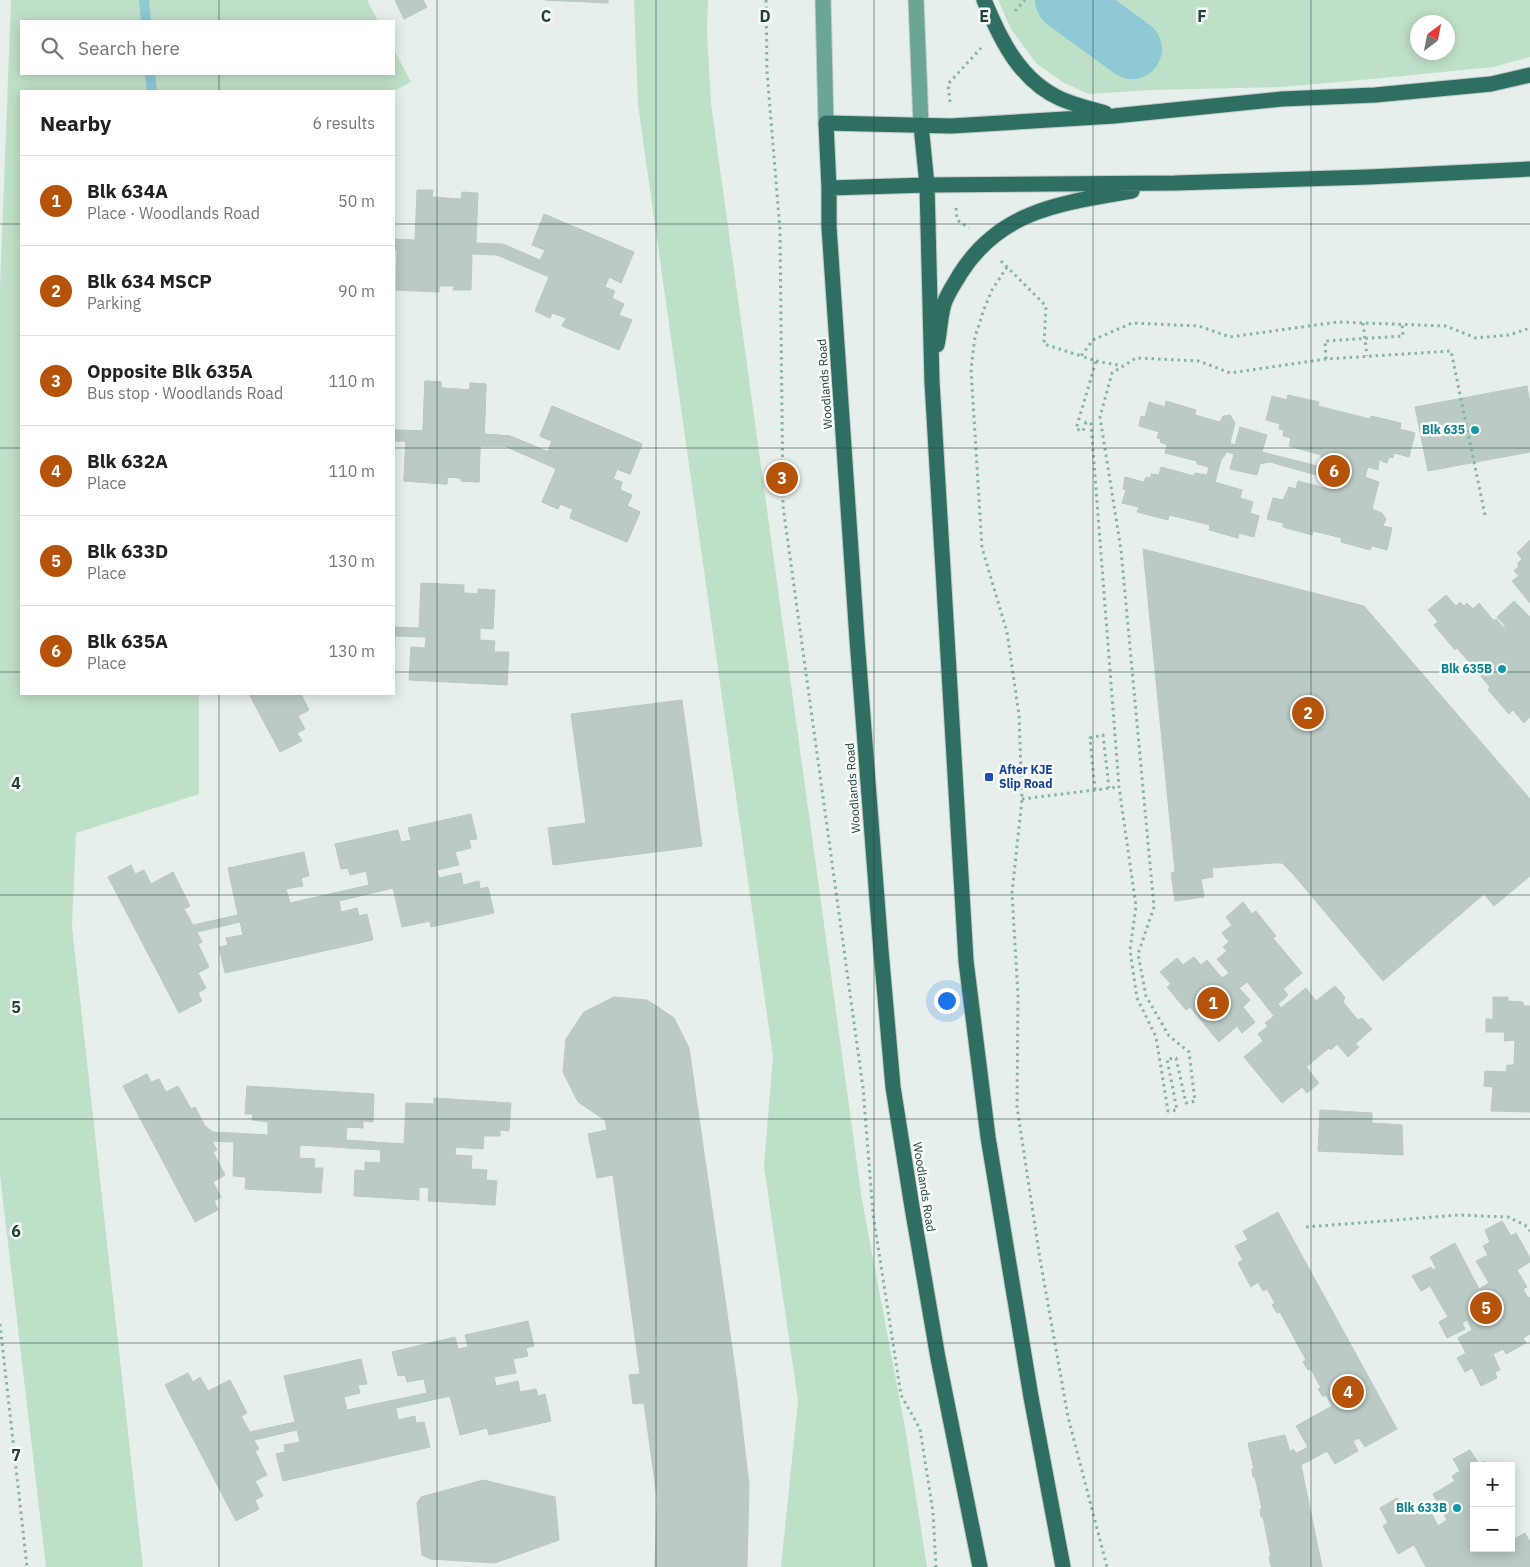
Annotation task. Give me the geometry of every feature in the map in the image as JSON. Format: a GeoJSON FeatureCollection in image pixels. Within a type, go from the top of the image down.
{"type":"FeatureCollection","features":[{"type":"Feature","properties":{"kind":"highway"},"geometry":{"type":"LineString","coordinates":[[984,0],[1010,54],[1031,81],[1060,99],[1114,116]]}},
{"type":"Feature","properties":{"kind":"highway"},"geometry":{"type":"LineString","coordinates":[[826,123],[951,126],[1114,116],[1282,99],[1375,95],[1491,84],[1530,75]]}},
{"type":"Feature","properties":{"kind":"highway","name":"Woodlands Road"},"geometry":{"type":"LineString","coordinates":[[826,123],[829,227],[858,648],[893,1086],[936,1349],[980,1567]]}},
{"type":"Feature","properties":{"kind":"highway"},"geometry":{"type":"LineString","coordinates":[[921,125],[927,185],[932,382],[966,961],[990,1146],[1030,1397],[1063,1567]]}},
{"type":"Feature","properties":{"kind":"highway"},"geometry":{"type":"LineString","coordinates":[[829,188],[927,185],[1175,183],[1530,169]]}},
{"type":"Feature","properties":{"kind":"highway"},"geometry":{"type":"LineString","coordinates":[[932,382],[944,303],[965,266],[985,243],[1002,230],[1042,209],[1060,203],[1175,183]]}},
{"type":"Feature","properties":{"kind":"main road","name":"Woodlands Road"},"geometry":{"type":"LineString","coordinates":[[822,0],[826,123]]}},
{"type":"Feature","properties":{"kind":"main road"},"geometry":{"type":"LineString","coordinates":[[916,0],[921,125]]}},
{"type":"Feature","properties":{"kind":"path"},"geometry":{"type":"LineString","coordinates":[[766,0],[767,72],[780,230],[783,506],[863,1088],[873,1214],[901,1395],[920,1429],[933,1512],[936,1567]]}},
{"type":"Feature","properties":{"kind":"path"},"geometry":{"type":"LineString","coordinates":[[1107,1567],[1068,1416],[1040,1260],[1018,1107],[1018,996],[1012,893],[1022,799],[1019,715],[1007,632],[982,548],[971,369],[975,337],[984,309],[992,290],[1008,267],[1046,306],[1044,344],[1096,361],[1123,366]]}},
{"type":"Feature","properties":{"kind":"path"},"geometry":{"type":"LineString","coordinates":[[1081,356],[1093,340],[1132,323],[1199,326],[1230,336],[1337,322],[1446,326],[1476,338],[1509,335],[1530,328]]}},
{"type":"Feature","properties":{"kind":"path"},"geometry":{"type":"LineString","coordinates":[[1363,323],[1366,356]]}},
{"type":"Feature","properties":{"kind":"path"},"geometry":{"type":"LineString","coordinates":[[1326,359],[1325,341],[1403,336],[1402,324]]}},
{"type":"Feature","properties":{"kind":"path"},"geometry":{"type":"LineString","coordinates":[[1096,361],[1076,429],[1083,431],[1086,422],[1091,424],[1119,787],[1136,906],[1130,950],[1137,998],[1156,1037],[1168,1111],[1176,1110],[1167,1059],[1176,1058],[1186,1103],[1195,1101],[1189,1052],[1169,1036],[1146,996],[1138,954],[1154,906],[1121,550],[1100,417],[1112,373],[1136,358],[1198,361],[1230,373],[1326,359],[1451,352],[1485,515]]}},
{"type":"Feature","properties":{"kind":"path"},"geometry":{"type":"LineString","coordinates":[[1095,790],[1090,738],[1103,735],[1109,788]]}},
{"type":"Feature","properties":{"kind":"path"},"geometry":{"type":"LineString","coordinates":[[1022,799],[1119,787]]}},
{"type":"Feature","properties":{"kind":"path"},"geometry":{"type":"LineString","coordinates":[[1306,1227],[1459,1215],[1508,1218],[1525,1225],[1530,1231]]}},
{"type":"Feature","properties":{"kind":"path"},"geometry":{"type":"LineString","coordinates":[[0,1324],[27,1567]]}},
{"type":"Feature","properties":{"kind":"green space"},"geometry":{"type":"Polygon","coordinates":[[[11,0],[367,0],[377,20],[20,20],[20,75],[395,75],[395,52],[411,82],[395,90],[20,90],[20,695],[199,695],[199,794],[76,833],[72,927],[143,1567],[46,1567],[0,1175],[0,288],[11,0]]]}},
{"type":"Feature","properties":{"kind":"green space"},"geometry":{"type":"Polygon","coordinates":[[[634,0],[708,0],[707,33],[711,103],[862,1200],[906,1433],[927,1567],[781,1567],[798,1401],[764,1166],[773,1057],[638,105],[634,0]]]}},
{"type":"Feature","properties":{"kind":"green space"},"geometry":{"type":"Polygon","coordinates":[[[998,0],[1530,0],[1530,57],[1493,67],[1282,87],[1152,90],[1089,94],[1064,83],[1036,63],[1011,29],[998,0]]]}},
{"type":"Feature","properties":{"kind":"building"},"geometry":{"type":"Polygon","coordinates":[[[395,0],[423,0],[427,7],[404,19],[395,0]]]}},
{"type":"Feature","properties":{"kind":"building"},"geometry":{"type":"Polygon","coordinates":[[[545,0],[608,0],[608,3],[545,0]]]}},
{"type":"Feature","properties":{"kind":"building"},"geometry":{"type":"Polygon","coordinates":[[[417,190],[433,190],[432,197],[461,199],[462,192],[478,193],[476,243],[503,244],[540,260],[545,250],[532,245],[544,214],[634,252],[621,283],[609,277],[605,287],[615,291],[612,298],[624,304],[619,315],[632,320],[619,350],[562,326],[566,318],[552,313],[550,318],[535,311],[549,277],[497,255],[472,254],[471,290],[453,290],[454,286],[439,286],[439,292],[396,290],[397,250],[395,250],[395,239],[415,240],[417,190]]]}},
{"type":"Feature","properties":{"kind":"building"},"geometry":{"type":"Polygon","coordinates":[[[425,381],[441,382],[441,388],[470,390],[470,383],[486,384],[484,434],[510,436],[548,452],[552,441],[540,436],[552,406],[642,444],[630,474],[617,469],[613,479],[622,482],[620,490],[632,495],[627,506],[640,512],[627,542],[570,518],[573,509],[560,504],[558,509],[542,502],[557,469],[505,446],[480,446],[479,482],[461,481],[461,478],[447,477],[447,484],[404,481],[406,441],[395,441],[395,430],[423,431],[425,381]]]}},
{"type":"Feature","properties":{"kind":"building"},"geometry":{"type":"Polygon","coordinates":[[[425,381],[441,382],[441,388],[470,390],[470,383],[486,384],[484,446],[480,446],[479,482],[461,481],[461,478],[447,477],[447,484],[404,481],[406,441],[395,441],[395,430],[423,431],[425,381]]]}},
{"type":"Feature","properties":{"kind":"building","name":"Blk 635"},"geometry":{"type":"Polygon","coordinates":[[[1527,386],[1530,403],[1530,452],[1428,471],[1415,407],[1527,386]]]}},
{"type":"Feature","properties":{"kind":"building"},"geometry":{"type":"Polygon","coordinates":[[[1288,395],[1319,402],[1318,406],[1370,419],[1371,416],[1401,423],[1400,429],[1415,433],[1409,457],[1394,453],[1393,458],[1389,457],[1387,463],[1379,460],[1378,470],[1368,467],[1365,477],[1379,482],[1372,509],[1382,513],[1386,519],[1383,526],[1392,528],[1387,550],[1372,546],[1370,550],[1341,542],[1342,538],[1313,531],[1312,535],[1283,527],[1283,523],[1267,519],[1273,498],[1283,500],[1289,487],[1296,489],[1298,481],[1329,489],[1331,483],[1327,481],[1327,478],[1270,462],[1260,464],[1257,475],[1230,469],[1234,454],[1227,452],[1221,460],[1215,482],[1242,490],[1240,498],[1253,502],[1250,513],[1259,516],[1254,537],[1239,533],[1238,538],[1209,530],[1210,525],[1169,515],[1168,520],[1137,512],[1139,507],[1122,503],[1126,490],[1123,489],[1125,477],[1144,482],[1146,477],[1151,478],[1151,474],[1159,475],[1161,467],[1194,476],[1195,473],[1207,475],[1209,467],[1197,464],[1197,461],[1165,453],[1167,445],[1160,442],[1161,439],[1157,438],[1159,432],[1139,426],[1141,416],[1145,417],[1149,402],[1165,407],[1166,401],[1196,410],[1195,415],[1220,422],[1223,416],[1230,415],[1235,423],[1230,443],[1235,445],[1240,427],[1267,435],[1262,452],[1329,469],[1332,461],[1321,458],[1321,455],[1289,446],[1291,438],[1283,436],[1284,430],[1279,429],[1280,424],[1266,420],[1272,396],[1287,400],[1288,395]]]}},
{"type":"Feature","properties":{"kind":"building"},"geometry":{"type":"Polygon","coordinates":[[[552,406],[642,444],[630,474],[617,469],[613,479],[622,482],[620,490],[632,495],[627,506],[640,512],[627,542],[570,518],[573,509],[560,504],[558,509],[542,502],[561,457],[548,452],[552,441],[540,436],[552,406]]]}},
{"type":"Feature","properties":{"kind":"building"},"geometry":{"type":"Polygon","coordinates":[[[484,434],[510,436],[561,457],[557,469],[505,446],[484,446],[484,434]]]}},
{"type":"Feature","properties":{"kind":"building"},"geometry":{"type":"Polygon","coordinates":[[[1530,540],[1530,603],[1512,581],[1519,576],[1514,571],[1522,559],[1517,553],[1530,540]]]}},
{"type":"Feature","properties":{"kind":"building"},"geometry":{"type":"Polygon","coordinates":[[[1143,549],[1364,606],[1530,799],[1530,876],[1494,906],[1484,894],[1383,981],[1282,863],[1212,868],[1213,877],[1201,879],[1204,897],[1175,901],[1171,873],[1175,872],[1143,549]]]}},
{"type":"Feature","properties":{"kind":"building"},"geometry":{"type":"Polygon","coordinates":[[[421,583],[464,585],[464,593],[478,594],[478,589],[495,590],[493,629],[480,628],[480,640],[495,641],[494,652],[509,652],[507,685],[409,680],[411,647],[425,648],[426,637],[395,636],[395,627],[419,628],[421,583]]]}},
{"type":"Feature","properties":{"kind":"building","name":"Blk 635B"},"geometry":{"type":"Polygon","coordinates":[[[1446,595],[1456,606],[1460,602],[1464,606],[1467,603],[1473,609],[1479,603],[1494,621],[1496,619],[1504,628],[1506,627],[1497,617],[1514,601],[1530,617],[1530,717],[1524,723],[1513,710],[1509,714],[1488,690],[1490,687],[1457,648],[1455,650],[1434,625],[1438,622],[1428,610],[1446,595]]]}},
{"type":"Feature","properties":{"kind":"building"},"geometry":{"type":"Polygon","coordinates":[[[250,695],[302,695],[309,710],[298,716],[305,729],[297,733],[302,741],[280,752],[250,695]]]}},
{"type":"Feature","properties":{"kind":"building"},"geometry":{"type":"Polygon","coordinates":[[[682,700],[702,846],[553,865],[548,828],[586,823],[571,714],[682,700]]]}},
{"type":"Feature","properties":{"kind":"building"},"geometry":{"type":"Polygon","coordinates":[[[471,814],[477,839],[469,840],[471,848],[455,852],[459,865],[437,870],[439,878],[461,873],[463,885],[479,881],[480,889],[488,887],[494,913],[431,927],[430,921],[402,927],[393,888],[339,901],[341,912],[357,908],[359,916],[367,914],[373,940],[225,973],[219,947],[228,945],[226,938],[243,935],[240,922],[197,932],[202,942],[198,944],[209,967],[198,973],[206,988],[198,993],[202,1001],[179,1013],[108,877],[131,865],[135,874],[144,870],[151,884],[173,872],[190,906],[184,909],[193,925],[238,915],[228,868],[304,852],[309,876],[301,878],[303,886],[286,889],[290,903],[369,885],[366,871],[350,875],[348,868],[341,869],[335,844],[398,830],[401,842],[411,840],[408,828],[471,814]]]}},
{"type":"Feature","properties":{"kind":"building"},"geometry":{"type":"Polygon","coordinates":[[[1243,902],[1252,914],[1256,911],[1276,936],[1273,938],[1302,973],[1283,989],[1288,995],[1278,1004],[1281,1008],[1306,988],[1316,1001],[1335,986],[1345,997],[1343,1002],[1358,1020],[1362,1018],[1372,1029],[1355,1044],[1359,1047],[1348,1057],[1337,1044],[1331,1050],[1329,1048],[1306,1067],[1319,1083],[1307,1093],[1302,1087],[1282,1103],[1244,1057],[1263,1041],[1258,1034],[1268,1026],[1265,1023],[1274,1016],[1247,982],[1239,988],[1250,1000],[1243,1007],[1255,1022],[1242,1033],[1237,1026],[1219,1042],[1190,1007],[1186,1010],[1167,987],[1171,984],[1160,972],[1177,958],[1183,965],[1194,957],[1201,965],[1207,960],[1222,978],[1229,973],[1217,959],[1227,951],[1223,947],[1229,942],[1222,933],[1232,925],[1226,917],[1243,902]]]}},
{"type":"Feature","properties":{"kind":"building"},"geometry":{"type":"Polygon","coordinates":[[[614,997],[647,1000],[658,1007],[674,1018],[689,1048],[737,1383],[749,1485],[747,1567],[655,1567],[657,1497],[644,1403],[633,1404],[629,1375],[640,1374],[613,1175],[597,1178],[588,1134],[607,1130],[605,1120],[578,1102],[563,1072],[566,1039],[584,1012],[614,997]]]}},
{"type":"Feature","properties":{"kind":"building"},"geometry":{"type":"Polygon","coordinates":[[[1493,997],[1508,997],[1508,1001],[1523,1002],[1523,1006],[1530,1006],[1530,1112],[1491,1111],[1493,1087],[1484,1086],[1485,1071],[1506,1072],[1507,1065],[1514,1065],[1515,1040],[1504,1041],[1505,1032],[1486,1032],[1486,1019],[1493,1019],[1493,997]]]}},
{"type":"Feature","properties":{"kind":"building"},"geometry":{"type":"Polygon","coordinates":[[[147,1074],[151,1082],[159,1079],[166,1092],[178,1086],[191,1109],[195,1107],[205,1126],[213,1132],[268,1135],[268,1122],[252,1120],[253,1114],[245,1114],[247,1086],[374,1094],[373,1122],[363,1121],[363,1128],[347,1127],[346,1140],[404,1144],[406,1103],[434,1104],[434,1098],[511,1103],[509,1131],[500,1130],[500,1136],[484,1136],[483,1149],[456,1147],[455,1155],[472,1156],[471,1169],[487,1170],[486,1180],[497,1181],[495,1205],[428,1201],[429,1188],[419,1187],[419,1200],[354,1196],[355,1170],[365,1171],[365,1162],[380,1163],[381,1150],[300,1145],[299,1158],[315,1159],[314,1168],[323,1168],[321,1193],[245,1189],[246,1177],[233,1176],[234,1142],[212,1141],[217,1150],[213,1152],[225,1175],[213,1182],[221,1197],[214,1201],[218,1210],[195,1222],[123,1086],[147,1074]]]}},
{"type":"Feature","properties":{"kind":"building"},"geometry":{"type":"Polygon","coordinates":[[[1320,1110],[1372,1113],[1372,1123],[1402,1125],[1403,1155],[1318,1151],[1320,1110]]]}},
{"type":"Feature","properties":{"kind":"building"},"geometry":{"type":"Polygon","coordinates":[[[1278,1212],[1397,1429],[1365,1447],[1359,1438],[1353,1441],[1358,1451],[1335,1464],[1327,1451],[1301,1465],[1322,1567],[1271,1566],[1269,1557],[1271,1557],[1263,1517],[1261,1517],[1260,1509],[1262,1509],[1255,1477],[1253,1477],[1252,1469],[1254,1469],[1248,1443],[1285,1435],[1290,1452],[1293,1449],[1297,1453],[1308,1447],[1296,1426],[1332,1406],[1326,1395],[1323,1397],[1318,1389],[1321,1388],[1311,1369],[1308,1370],[1303,1362],[1306,1360],[1280,1312],[1277,1313],[1272,1305],[1275,1303],[1267,1289],[1263,1291],[1258,1282],[1251,1287],[1238,1263],[1243,1260],[1235,1246],[1248,1240],[1243,1231],[1278,1212]]]}},
{"type":"Feature","properties":{"kind":"building"},"geometry":{"type":"Polygon","coordinates":[[[1502,1221],[1511,1236],[1516,1233],[1530,1258],[1530,1262],[1517,1270],[1527,1287],[1523,1289],[1528,1298],[1530,1297],[1530,1334],[1523,1338],[1526,1343],[1506,1354],[1503,1349],[1493,1354],[1500,1370],[1495,1372],[1497,1378],[1481,1386],[1472,1368],[1465,1372],[1457,1358],[1466,1353],[1458,1338],[1472,1330],[1467,1320],[1462,1323],[1465,1329],[1447,1338],[1439,1322],[1448,1317],[1430,1286],[1421,1291],[1412,1276],[1431,1267],[1433,1270],[1436,1268],[1430,1257],[1455,1243],[1479,1289],[1489,1283],[1476,1261],[1488,1255],[1483,1246],[1490,1242],[1485,1230],[1502,1221]]]}},
{"type":"Feature","properties":{"kind":"building"},"geometry":{"type":"Polygon","coordinates":[[[528,1321],[534,1346],[526,1348],[528,1356],[513,1359],[516,1373],[494,1377],[496,1386],[518,1381],[520,1392],[536,1389],[538,1396],[545,1394],[551,1421],[489,1435],[487,1428],[460,1435],[450,1396],[396,1408],[398,1420],[415,1416],[416,1423],[424,1422],[430,1447],[283,1481],[276,1454],[285,1452],[284,1445],[300,1442],[297,1430],[254,1440],[259,1449],[255,1451],[267,1475],[255,1481],[263,1496],[255,1500],[259,1509],[236,1521],[165,1385],[188,1373],[193,1382],[200,1377],[208,1391],[230,1380],[247,1413],[241,1416],[250,1432],[295,1422],[284,1376],[361,1359],[367,1384],[358,1385],[360,1393],[344,1397],[347,1410],[427,1393],[424,1379],[407,1382],[405,1375],[398,1376],[392,1352],[455,1337],[458,1349],[468,1347],[465,1335],[528,1321]]]}},
{"type":"Feature","properties":{"kind":"building","name":"Blk 633B"},"geometry":{"type":"Polygon","coordinates":[[[1470,1450],[1478,1462],[1470,1462],[1470,1552],[1515,1552],[1515,1539],[1525,1533],[1530,1542],[1530,1567],[1426,1567],[1414,1545],[1398,1554],[1383,1526],[1388,1523],[1380,1508],[1397,1498],[1404,1509],[1411,1505],[1416,1513],[1428,1506],[1438,1526],[1447,1520],[1433,1494],[1455,1481],[1452,1476],[1460,1471],[1453,1459],[1470,1450]]]}},
{"type":"Feature","properties":{"kind":"building"},"geometry":{"type":"Polygon","coordinates":[[[483,1480],[555,1497],[559,1540],[495,1563],[430,1559],[422,1555],[417,1503],[421,1497],[483,1480]]]}},
{"type":"Feature","properties":{"kind":"waterway"},"geometry":{"type":"LineString","coordinates":[[144,0],[146,20]]}},
{"type":"Feature","properties":{"kind":"waterway"},"geometry":{"type":"LineString","coordinates":[[1065,0],[1132,49]]}},
{"type":"Feature","properties":{"kind":"waterway"},"geometry":{"type":"LineString","coordinates":[[150,75],[152,90]]}},
{"type":"Feature","properties":{"kind":"place","name":"Blk 635"},"geometry":{"type":"Point","coordinates":[1475,430]}},
{"type":"Feature","properties":{"kind":"place","name":"Blk 635A"},"geometry":{"type":"Point","coordinates":[1334,471]}},
{"type":"Feature","properties":{"kind":"place","name":"Opposite Blk 635A"},"geometry":{"type":"Point","coordinates":[782,478]}},
{"type":"Feature","properties":{"kind":"place","name":"Blk 635B"},"geometry":{"type":"Point","coordinates":[1502,669]}},
{"type":"Feature","properties":{"kind":"place","name":"Blk 634 MSCP"},"geometry":{"type":"Point","coordinates":[1308,713]}},
{"type":"Feature","properties":{"kind":"place","name":"After KJE Slip Road"},"geometry":{"type":"Point","coordinates":[989,777]}},
{"type":"Feature","properties":{"kind":"place","name":"Blk 634A"},"geometry":{"type":"Point","coordinates":[1213,1003]}},
{"type":"Feature","properties":{"kind":"place","name":"Blk 633D"},"geometry":{"type":"Point","coordinates":[1486,1308]}},
{"type":"Feature","properties":{"kind":"place","name":"Blk 632A"},"geometry":{"type":"Point","coordinates":[1348,1392]}},
{"type":"Feature","properties":{"kind":"place","name":"Blk 633B"},"geometry":{"type":"Point","coordinates":[1457,1508]}}]}
